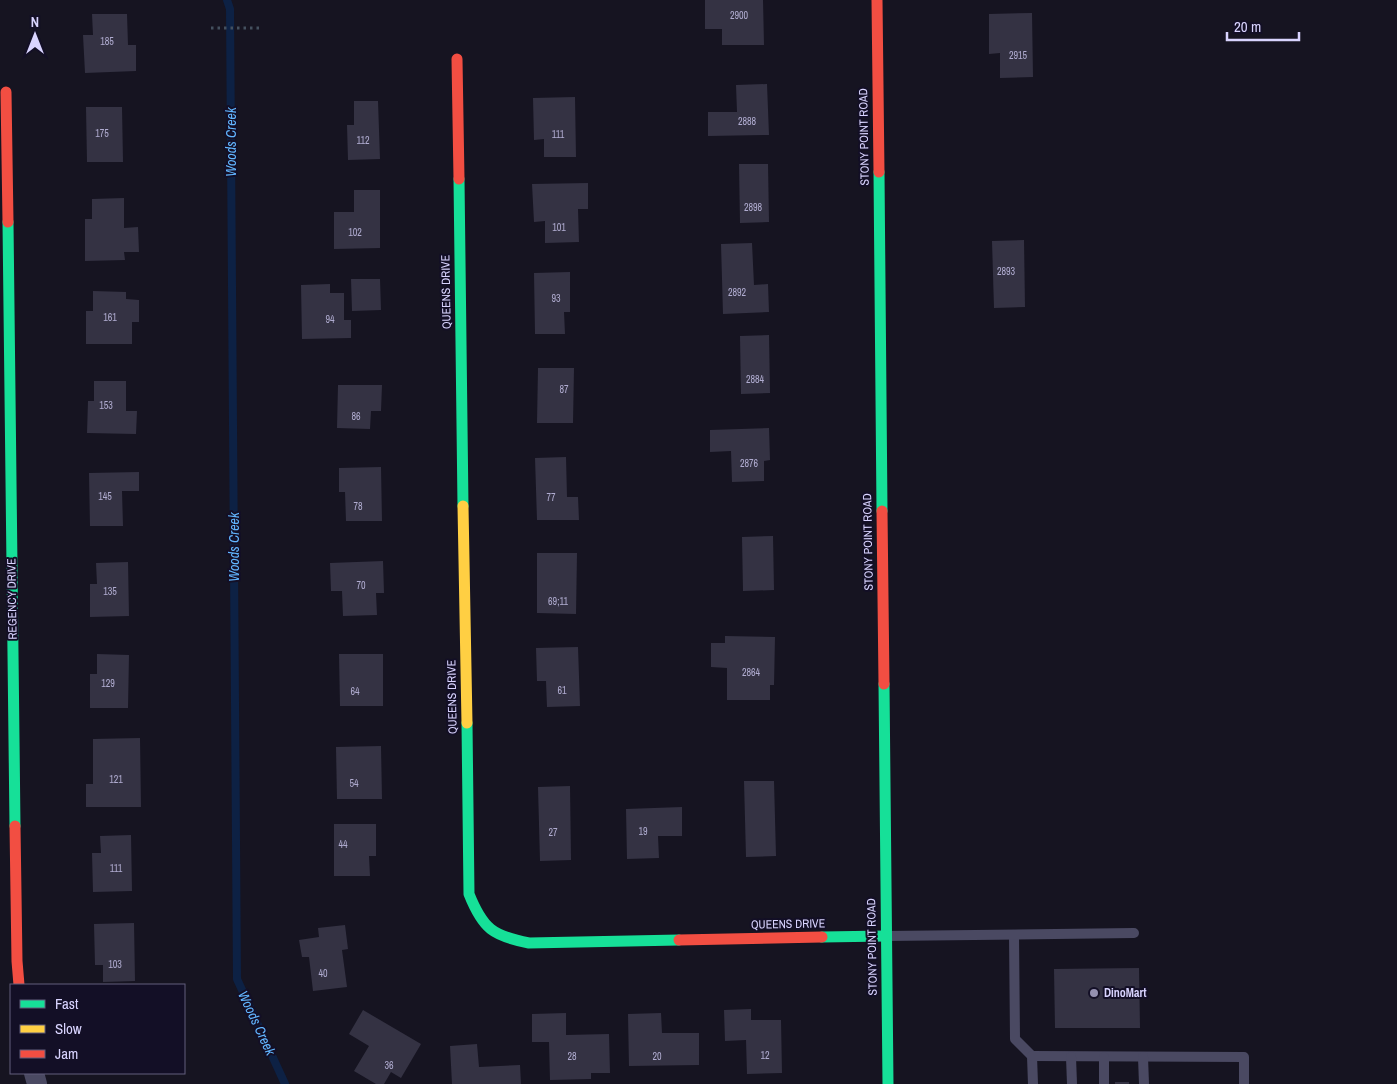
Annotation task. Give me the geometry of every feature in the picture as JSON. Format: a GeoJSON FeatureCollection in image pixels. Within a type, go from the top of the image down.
{"type":"FeatureCollection","features":[{"type":"Feature","properties":{"kind":"street","name":"STONY POINT ROAD"},"geometry":{"type":"LineString","coordinates":[[876,0],[888,1084]]}},
{"type":"Feature","properties":{"kind":"street","name":"QUEENS DRIVE"},"geometry":{"type":"LineString","coordinates":[[457,59],[469,894],[477,914],[491,930],[508,939],[529,943],[886,936]]}},
{"type":"Feature","properties":{"kind":"street","name":"REGENCY DRIVE"},"geometry":{"type":"LineString","coordinates":[[6,92],[6,656],[19,984]]}},
{"type":"Feature","properties":{"kind":"lane"},"geometry":{"type":"LineString","coordinates":[[886,936],[1134,933]]}},
{"type":"Feature","properties":{"kind":"lane"},"geometry":{"type":"LineString","coordinates":[[1014,935],[1015,1039],[1032,1056],[1033,1084]]}},
{"type":"Feature","properties":{"kind":"lane"},"geometry":{"type":"LineString","coordinates":[[1032,1056],[1244,1057],[1244,1084]]}},
{"type":"Feature","properties":{"kind":"lane"},"geometry":{"type":"LineString","coordinates":[[1071,1057],[1072,1084]]}},
{"type":"Feature","properties":{"kind":"lane"},"geometry":{"type":"LineString","coordinates":[[1104,1057],[1104,1084]]}},
{"type":"Feature","properties":{"kind":"lane"},"geometry":{"type":"LineString","coordinates":[[1143,1057],[1144,1084]]}},
{"type":"Feature","properties":{"kind":"path"},"geometry":{"type":"LineString","coordinates":[[211,28],[263,28]]}},
{"type":"Feature","properties":{"kind":"building"},"geometry":{"type":"Polygon","coordinates":[[[705,0],[763,0],[764,45],[722,45],[722,29],[705,29],[705,0]]]}},
{"type":"Feature","properties":{"kind":"building"},"geometry":{"type":"Polygon","coordinates":[[[1032,13],[1033,77],[1000,78],[1000,53],[989,54],[989,14],[1032,13]]]}},
{"type":"Feature","properties":{"kind":"building"},"geometry":{"type":"Polygon","coordinates":[[[92,14],[127,14],[128,45],[136,45],[136,71],[85,73],[83,35],[93,35],[92,14]]]}},
{"type":"Feature","properties":{"kind":"building"},"geometry":{"type":"Polygon","coordinates":[[[767,84],[769,135],[708,136],[708,112],[737,112],[736,85],[767,84]]]}},
{"type":"Feature","properties":{"kind":"building"},"geometry":{"type":"Polygon","coordinates":[[[575,97],[576,157],[544,157],[544,139],[534,140],[533,98],[575,97]]]}},
{"type":"Feature","properties":{"kind":"building"},"geometry":{"type":"Polygon","coordinates":[[[354,101],[378,101],[380,159],[348,160],[347,125],[354,125],[354,101]]]}},
{"type":"Feature","properties":{"kind":"building"},"geometry":{"type":"Polygon","coordinates":[[[86,107],[122,107],[123,162],[87,162],[86,107]]]}},
{"type":"Feature","properties":{"kind":"building"},"geometry":{"type":"Polygon","coordinates":[[[739,164],[768,164],[769,222],[740,223],[739,164]]]}},
{"type":"Feature","properties":{"kind":"building"},"geometry":{"type":"Polygon","coordinates":[[[588,183],[588,209],[578,209],[579,242],[545,243],[545,221],[534,222],[532,184],[588,183]]]}},
{"type":"Feature","properties":{"kind":"building"},"geometry":{"type":"Polygon","coordinates":[[[354,190],[380,190],[380,248],[334,249],[334,212],[354,212],[354,190]]]}},
{"type":"Feature","properties":{"kind":"building"},"geometry":{"type":"Polygon","coordinates":[[[124,198],[124,228],[138,227],[139,252],[124,252],[125,260],[85,261],[85,219],[92,219],[92,199],[124,198]]]}},
{"type":"Feature","properties":{"kind":"building"},"geometry":{"type":"Polygon","coordinates":[[[1024,240],[1025,307],[994,308],[992,241],[1024,240]]]}},
{"type":"Feature","properties":{"kind":"building"},"geometry":{"type":"Polygon","coordinates":[[[752,243],[754,285],[768,284],[769,312],[723,314],[721,244],[752,243]]]}},
{"type":"Feature","properties":{"kind":"building"},"geometry":{"type":"Polygon","coordinates":[[[570,272],[570,312],[564,312],[565,334],[535,334],[534,273],[570,272]]]}},
{"type":"Feature","properties":{"kind":"building"},"geometry":{"type":"Polygon","coordinates":[[[351,279],[380,279],[381,310],[352,311],[351,279]]]}},
{"type":"Feature","properties":{"kind":"building"},"geometry":{"type":"Polygon","coordinates":[[[330,284],[330,293],[344,293],[344,320],[351,320],[351,338],[302,339],[301,285],[330,284]]]}},
{"type":"Feature","properties":{"kind":"building"},"geometry":{"type":"Polygon","coordinates":[[[93,291],[126,292],[126,299],[139,300],[139,322],[132,322],[132,344],[86,344],[86,311],[93,311],[93,291]]]}},
{"type":"Feature","properties":{"kind":"building"},"geometry":{"type":"Polygon","coordinates":[[[769,335],[770,393],[741,394],[740,336],[769,335]]]}},
{"type":"Feature","properties":{"kind":"building"},"geometry":{"type":"Polygon","coordinates":[[[538,368],[574,368],[573,423],[537,423],[538,368]]]}},
{"type":"Feature","properties":{"kind":"building"},"geometry":{"type":"Polygon","coordinates":[[[94,381],[126,381],[126,411],[137,411],[136,434],[87,433],[88,401],[94,401],[94,381]]]}},
{"type":"Feature","properties":{"kind":"building"},"geometry":{"type":"Polygon","coordinates":[[[338,385],[382,385],[381,411],[371,411],[370,429],[337,428],[338,385]]]}},
{"type":"Feature","properties":{"kind":"building"},"geometry":{"type":"Polygon","coordinates":[[[769,428],[770,460],[764,461],[764,481],[732,482],[731,451],[710,452],[710,430],[769,428]]]}},
{"type":"Feature","properties":{"kind":"building"},"geometry":{"type":"Polygon","coordinates":[[[566,457],[567,497],[578,497],[579,520],[537,520],[535,458],[566,457]]]}},
{"type":"Feature","properties":{"kind":"building"},"geometry":{"type":"Polygon","coordinates":[[[381,467],[382,521],[346,521],[345,492],[339,492],[339,468],[381,467]]]}},
{"type":"Feature","properties":{"kind":"building"},"geometry":{"type":"Polygon","coordinates":[[[139,472],[139,491],[122,491],[123,526],[90,526],[89,473],[139,472]]]}},
{"type":"Feature","properties":{"kind":"building"},"geometry":{"type":"Polygon","coordinates":[[[773,536],[774,590],[743,591],[742,537],[773,536]]]}},
{"type":"Feature","properties":{"kind":"building"},"geometry":{"type":"Polygon","coordinates":[[[537,553],[577,553],[576,614],[537,613],[537,553]]]}},
{"type":"Feature","properties":{"kind":"building"},"geometry":{"type":"Polygon","coordinates":[[[383,561],[384,593],[376,593],[377,615],[343,616],[342,591],[331,591],[330,563],[383,561]]]}},
{"type":"Feature","properties":{"kind":"building"},"geometry":{"type":"Polygon","coordinates":[[[128,562],[129,616],[90,617],[90,584],[97,584],[96,563],[128,562]]]}},
{"type":"Feature","properties":{"kind":"building"},"geometry":{"type":"Polygon","coordinates":[[[725,636],[775,637],[774,685],[770,685],[770,700],[727,700],[727,668],[711,667],[711,643],[725,643],[725,636]]]}},
{"type":"Feature","properties":{"kind":"building"},"geometry":{"type":"Polygon","coordinates":[[[578,647],[580,706],[547,707],[546,681],[537,681],[536,648],[578,647]]]}},
{"type":"Feature","properties":{"kind":"building"},"geometry":{"type":"Polygon","coordinates":[[[97,654],[129,655],[128,708],[90,708],[90,674],[97,674],[97,654]]]}},
{"type":"Feature","properties":{"kind":"building"},"geometry":{"type":"Polygon","coordinates":[[[339,654],[383,654],[383,706],[340,706],[339,654]]]}},
{"type":"Feature","properties":{"kind":"building"},"geometry":{"type":"Polygon","coordinates":[[[140,738],[141,807],[86,807],[86,784],[93,784],[93,739],[140,738]]]}},
{"type":"Feature","properties":{"kind":"building"},"geometry":{"type":"Polygon","coordinates":[[[381,746],[382,799],[337,799],[336,747],[381,746]]]}},
{"type":"Feature","properties":{"kind":"building"},"geometry":{"type":"Polygon","coordinates":[[[744,781],[774,781],[776,856],[746,857],[744,781]]]}},
{"type":"Feature","properties":{"kind":"building"},"geometry":{"type":"Polygon","coordinates":[[[570,786],[571,860],[540,861],[538,787],[570,786]]]}},
{"type":"Feature","properties":{"kind":"building"},"geometry":{"type":"Polygon","coordinates":[[[682,807],[682,836],[658,836],[659,858],[627,859],[626,809],[682,807]]]}},
{"type":"Feature","properties":{"kind":"building"},"geometry":{"type":"Polygon","coordinates":[[[334,824],[376,824],[376,856],[369,856],[370,876],[334,876],[334,824]]]}},
{"type":"Feature","properties":{"kind":"building"},"geometry":{"type":"Polygon","coordinates":[[[131,835],[132,891],[93,892],[92,853],[101,853],[100,836],[131,835]]]}},
{"type":"Feature","properties":{"kind":"building"},"geometry":{"type":"Polygon","coordinates":[[[134,923],[135,981],[103,982],[103,965],[95,965],[94,924],[134,923]]]}},
{"type":"Feature","properties":{"kind":"building"},"geometry":{"type":"Polygon","coordinates":[[[345,925],[348,949],[342,950],[347,987],[313,991],[309,957],[302,957],[299,940],[319,937],[318,928],[345,925]]]}},
{"type":"Feature","properties":{"kind":"building"},"geometry":{"type":"Polygon","coordinates":[[[1139,968],[1140,1028],[1055,1028],[1054,969],[1139,968]]]}},
{"type":"Feature","properties":{"kind":"building"},"geometry":{"type":"Polygon","coordinates":[[[751,1009],[751,1020],[781,1020],[782,1073],[747,1074],[746,1040],[725,1041],[724,1010],[751,1009]]]}},
{"type":"Feature","properties":{"kind":"building"},"geometry":{"type":"Polygon","coordinates":[[[363,1010],[421,1044],[401,1078],[391,1072],[384,1084],[376,1084],[354,1071],[369,1046],[349,1034],[363,1010]]]}},
{"type":"Feature","properties":{"kind":"building"},"geometry":{"type":"Polygon","coordinates":[[[566,1013],[566,1035],[609,1034],[610,1073],[591,1073],[591,1079],[550,1080],[549,1042],[532,1042],[532,1014],[566,1013]]]}},
{"type":"Feature","properties":{"kind":"building"},"geometry":{"type":"Polygon","coordinates":[[[661,1013],[662,1033],[699,1033],[699,1065],[629,1066],[628,1014],[661,1013]]]}},
{"type":"Feature","properties":{"kind":"building"},"geometry":{"type":"Polygon","coordinates":[[[477,1044],[479,1067],[520,1065],[521,1084],[452,1084],[450,1046],[477,1044]]]}},
{"type":"Feature","properties":{"kind":"building"},"geometry":{"type":"Polygon","coordinates":[[[1115,1082],[1129,1082],[1129,1084],[1115,1084],[1115,1082]]]}},
{"type":"Feature","properties":{"kind":"waterway","name":"Woods Creek"},"geometry":{"type":"LineString","coordinates":[[227,0],[230,9],[237,979],[285,1084]]}},
{"type":"Feature","properties":{"kind":"traffic: fast"},"geometry":{"type":"LineString","coordinates":[[879,172],[882,511]]}},
{"type":"Feature","properties":{"kind":"traffic: fast"},"geometry":{"type":"LineString","coordinates":[[459,179],[463,506]]}},
{"type":"Feature","properties":{"kind":"traffic: fast"},"geometry":{"type":"LineString","coordinates":[[8,222],[15,826]]}},
{"type":"Feature","properties":{"kind":"traffic: fast"},"geometry":{"type":"LineString","coordinates":[[884,684],[888,1084]]}},
{"type":"Feature","properties":{"kind":"traffic: fast"},"geometry":{"type":"LineString","coordinates":[[467,723],[469,894],[485,923],[498,934],[529,943],[679,940]]}},
{"type":"Feature","properties":{"kind":"traffic: fast"},"geometry":{"type":"LineString","coordinates":[[822,937],[886,936]]}},
{"type":"Feature","properties":{"kind":"traffic: slow"},"geometry":{"type":"LineString","coordinates":[[463,506],[467,723]]}},
{"type":"Feature","properties":{"kind":"traffic: jam"},"geometry":{"type":"LineString","coordinates":[[877,0],[879,172]]}},
{"type":"Feature","properties":{"kind":"traffic: jam"},"geometry":{"type":"LineString","coordinates":[[457,59],[459,179]]}},
{"type":"Feature","properties":{"kind":"traffic: jam"},"geometry":{"type":"LineString","coordinates":[[6,92],[8,222]]}},
{"type":"Feature","properties":{"kind":"traffic: jam"},"geometry":{"type":"LineString","coordinates":[[882,511],[884,684]]}},
{"type":"Feature","properties":{"kind":"traffic: jam"},"geometry":{"type":"LineString","coordinates":[[15,826],[19,984]]}},
{"type":"Feature","properties":{"kind":"traffic: jam"},"geometry":{"type":"LineString","coordinates":[[679,940],[822,937]]}},
{"type":"Feature","properties":{"kind":"place","name":"DinoMart"},"geometry":{"type":"Point","coordinates":[1094,993]}}]}
